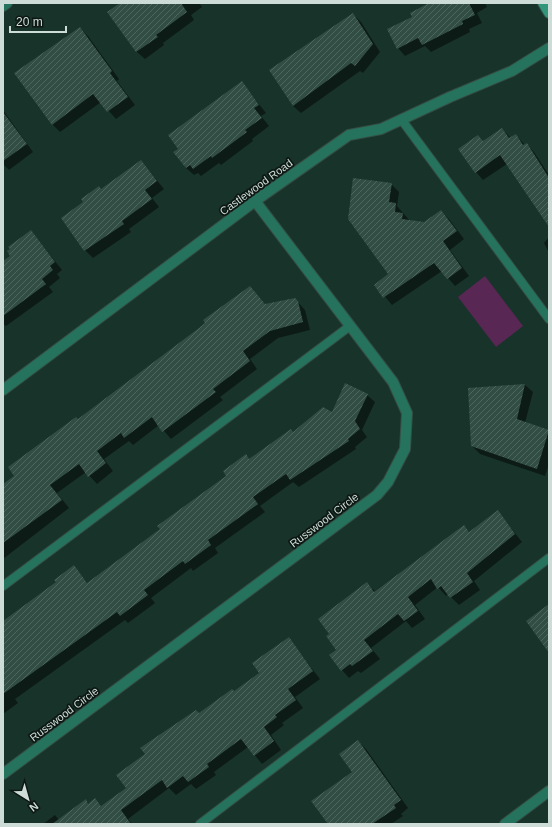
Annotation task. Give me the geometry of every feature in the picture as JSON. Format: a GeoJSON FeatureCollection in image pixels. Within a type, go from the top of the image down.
{"type":"FeatureCollection","features":[{"type":"Feature","properties":{"kind":"main road"},"geometry":{"type":"LineString","coordinates":[[542,3],[549,13]]}},
{"type":"Feature","properties":{"kind":"street"},"geometry":{"type":"LineString","coordinates":[[3,6],[6,3]]}},
{"type":"Feature","properties":{"kind":"street","name":"Castlewood Road"},"geometry":{"type":"LineString","coordinates":[[3,390],[256,201],[349,135],[381,129],[450,97],[512,71],[549,48]]}},
{"type":"Feature","properties":{"kind":"street","name":"Russwood Circle"},"geometry":{"type":"LineString","coordinates":[[3,774],[377,495],[388,482],[405,449],[407,413],[393,382],[256,201]]}},
{"type":"Feature","properties":{"kind":"street"},"geometry":{"type":"LineString","coordinates":[[505,824],[549,791]]}},
{"type":"Feature","properties":{"kind":"lane"},"geometry":{"type":"LineString","coordinates":[[401,120],[549,319]]}},
{"type":"Feature","properties":{"kind":"lane"},"geometry":{"type":"LineString","coordinates":[[3,586],[350,326]]}},
{"type":"Feature","properties":{"kind":"lane"},"geometry":{"type":"LineString","coordinates":[[200,824],[549,558]]}},
{"type":"Feature","properties":{"kind":"shaded area"},"geometry":{"type":"Polygon","coordinates":[[[485,276],[523,326],[496,347],[458,297],[485,276]]]}},
{"type":"Feature","properties":{"kind":"building"},"geometry":{"type":"Polygon","coordinates":[[[120,3],[181,3],[187,12],[156,35],[158,37],[136,52],[107,12],[120,3]]]}},
{"type":"Feature","properties":{"kind":"building"},"geometry":{"type":"Polygon","coordinates":[[[429,3],[469,3],[475,15],[462,21],[463,24],[422,45],[418,38],[397,49],[387,29],[412,17],[410,13],[429,3]]]}},
{"type":"Feature","properties":{"kind":"building"},"geometry":{"type":"Polygon","coordinates":[[[353,13],[373,44],[355,66],[351,63],[293,106],[269,70],[353,13]]]}},
{"type":"Feature","properties":{"kind":"building"},"geometry":{"type":"Polygon","coordinates":[[[80,27],[112,71],[110,73],[128,97],[107,112],[93,94],[52,125],[14,73],[80,27]]]}},
{"type":"Feature","properties":{"kind":"building"},"geometry":{"type":"Polygon","coordinates":[[[242,81],[259,105],[254,108],[262,118],[245,130],[247,132],[212,158],[211,156],[193,169],[190,165],[186,168],[173,152],[178,149],[168,135],[242,81]]]}},
{"type":"Feature","properties":{"kind":"building"},"geometry":{"type":"Polygon","coordinates":[[[3,112],[27,144],[3,161],[3,112]]]}},
{"type":"Feature","properties":{"kind":"building"},"geometry":{"type":"Polygon","coordinates":[[[502,128],[509,138],[516,134],[523,145],[527,143],[549,178],[549,227],[500,155],[475,173],[458,149],[478,135],[483,141],[502,128]]]}},
{"type":"Feature","properties":{"kind":"building"},"geometry":{"type":"Polygon","coordinates":[[[141,160],[157,181],[145,190],[152,199],[122,221],[124,224],[84,251],[61,218],[83,202],[81,199],[99,186],[101,189],[141,160]]]}},
{"type":"Feature","properties":{"kind":"building"},"geometry":{"type":"Polygon","coordinates":[[[353,178],[392,183],[389,202],[396,203],[395,212],[403,213],[402,219],[424,222],[441,210],[457,231],[443,241],[462,268],[447,279],[434,263],[383,298],[374,285],[388,274],[348,219],[353,178]]]}},
{"type":"Feature","properties":{"kind":"building"},"geometry":{"type":"Polygon","coordinates":[[[31,230],[55,262],[50,266],[53,270],[42,279],[46,284],[3,316],[3,261],[10,256],[7,251],[10,249],[8,247],[31,230]]]}},
{"type":"Feature","properties":{"kind":"building"},"geometry":{"type":"Polygon","coordinates":[[[250,286],[265,304],[295,298],[298,301],[303,322],[270,331],[243,351],[250,361],[213,389],[216,392],[162,432],[152,417],[124,438],[121,433],[97,451],[106,463],[88,477],[79,464],[50,485],[62,500],[3,543],[3,484],[14,476],[8,467],[76,417],[78,419],[199,328],[205,323],[203,320],[250,286]]]}},
{"type":"Feature","properties":{"kind":"building"},"geometry":{"type":"Polygon","coordinates":[[[345,383],[368,394],[355,421],[360,429],[348,439],[349,441],[290,480],[286,474],[253,497],[258,504],[208,540],[211,545],[185,564],[183,561],[144,590],[148,595],[120,616],[117,612],[3,694],[3,621],[56,582],[54,580],[74,565],[87,583],[160,529],[157,526],[226,476],[223,471],[246,454],[249,459],[291,429],[293,432],[323,407],[332,412],[345,383]]]}},
{"type":"Feature","properties":{"kind":"building"},"geometry":{"type":"Polygon","coordinates":[[[525,384],[517,419],[549,430],[537,469],[471,446],[468,388],[525,384]]]}},
{"type":"Feature","properties":{"kind":"building"},"geometry":{"type":"Polygon","coordinates":[[[498,510],[515,534],[467,573],[473,582],[450,598],[441,586],[437,589],[431,579],[408,597],[418,611],[404,621],[398,614],[364,640],[373,651],[352,666],[350,664],[341,671],[329,655],[336,650],[326,636],[329,634],[318,619],[367,582],[374,592],[464,525],[469,532],[498,510]]]}},
{"type":"Feature","properties":{"kind":"building"},"geometry":{"type":"Polygon","coordinates":[[[549,604],[549,653],[526,621],[549,604]]]}},
{"type":"Feature","properties":{"kind":"building"},"geometry":{"type":"Polygon","coordinates":[[[289,637],[313,671],[288,689],[296,700],[275,715],[277,717],[264,727],[274,741],[254,756],[241,739],[207,764],[209,767],[188,782],[183,776],[167,788],[162,780],[121,810],[131,824],[52,824],[86,799],[88,804],[95,798],[101,806],[126,788],[116,775],[145,754],[140,748],[196,710],[199,713],[232,689],[234,691],[259,673],[252,663],[289,637]]]}},
{"type":"Feature","properties":{"kind":"building"},"geometry":{"type":"Polygon","coordinates":[[[358,740],[401,800],[394,805],[396,808],[372,824],[328,824],[311,801],[352,772],[339,754],[358,740]]]}}]}
